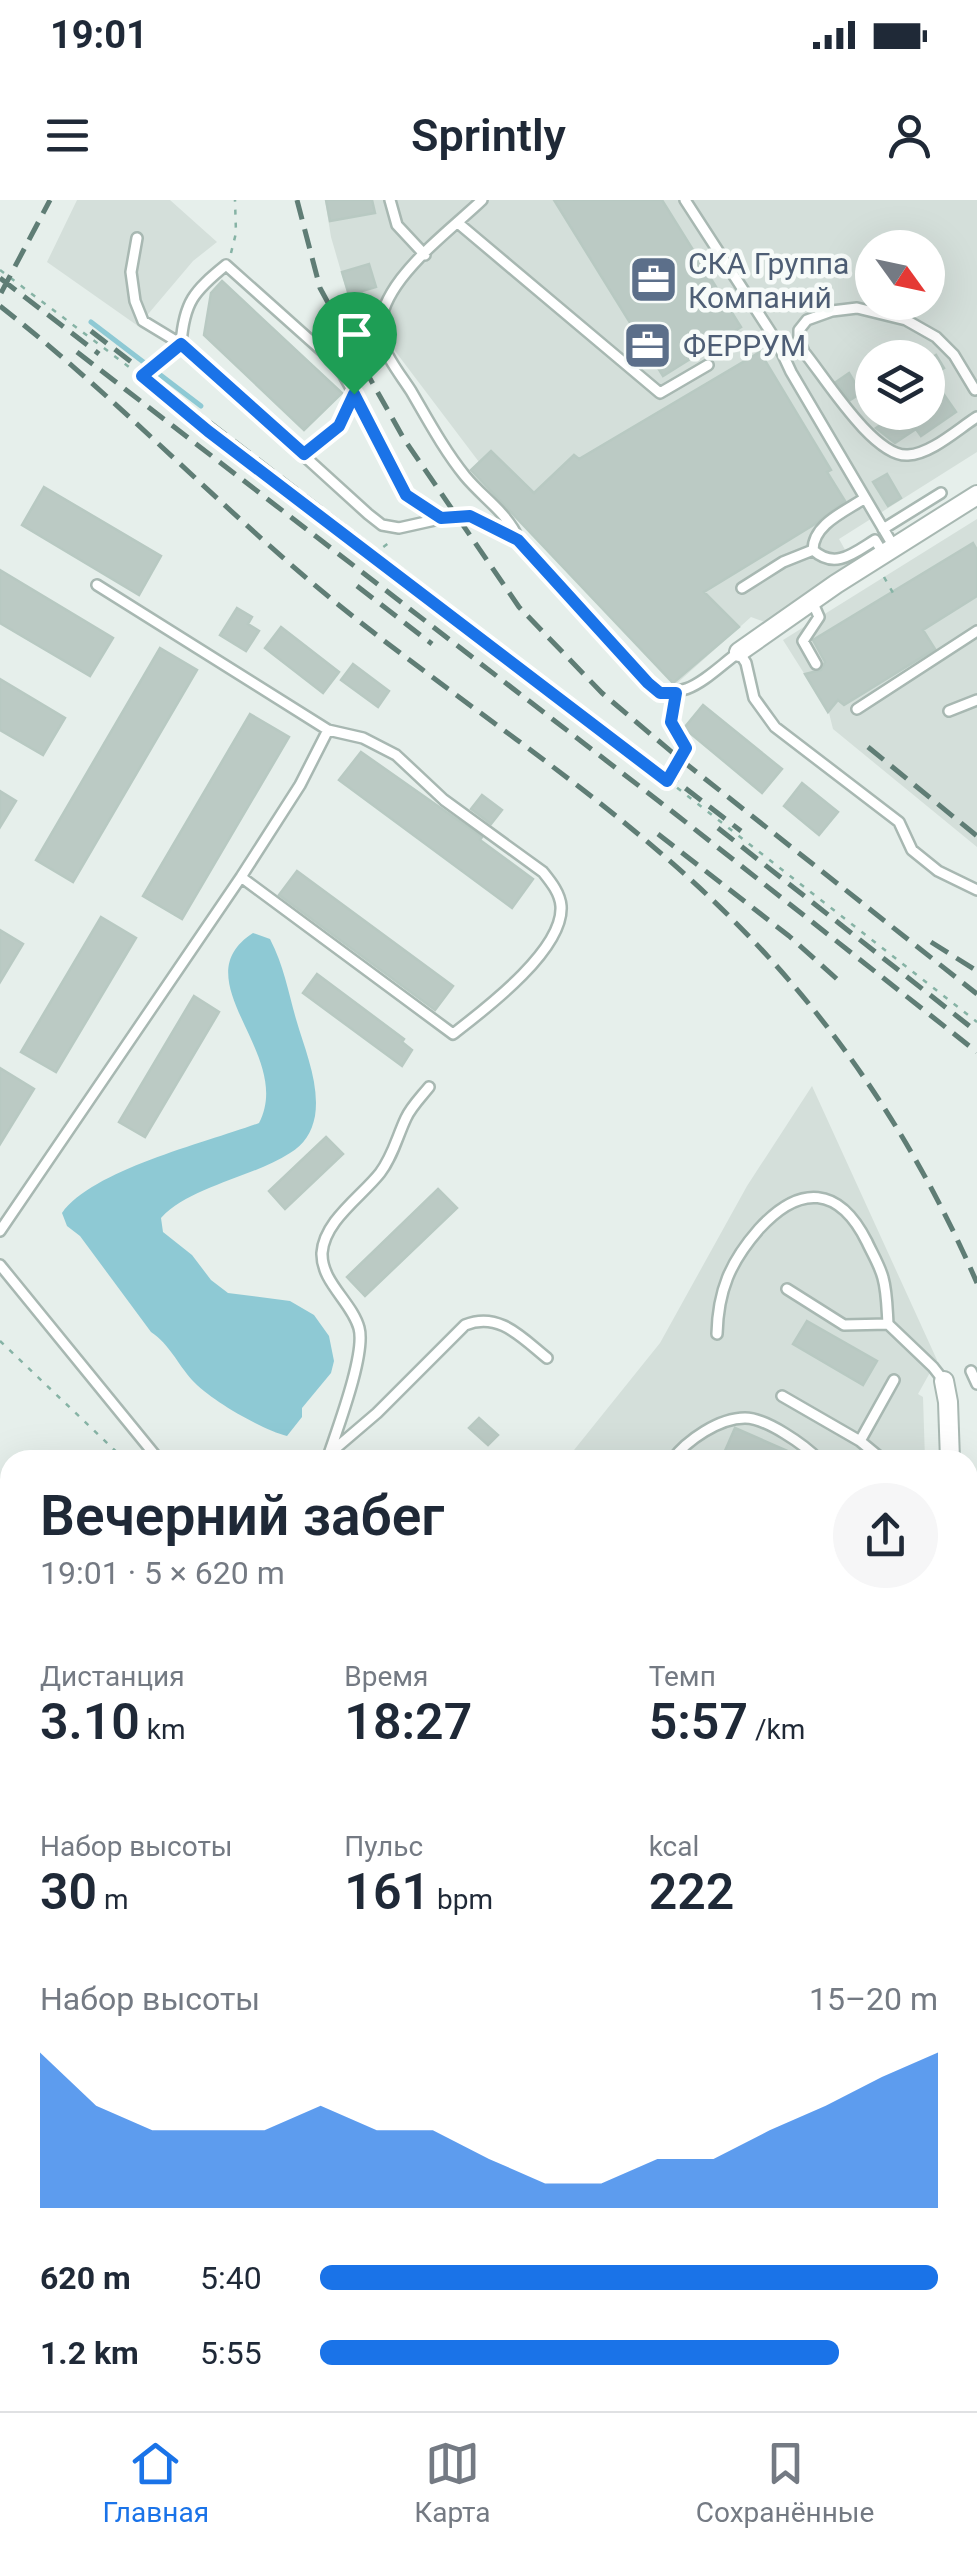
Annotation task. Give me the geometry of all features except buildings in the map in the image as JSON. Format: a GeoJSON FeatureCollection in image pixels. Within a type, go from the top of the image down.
{"type":"FeatureCollection","features":[{"type":"Feature","properties":{"kind":"street"},"geometry":{"type":"LineString","coordinates":[[738,652],[977,495]]}},
{"type":"Feature","properties":{"kind":"street"},"geometry":{"type":"LineString","coordinates":[[944,1381],[950,1450]]}},
{"type":"Feature","properties":{"kind":"lane"},"geometry":{"type":"LineString","coordinates":[[390,200],[397,225],[425,255]]}},
{"type":"Feature","properties":{"kind":"lane"},"geometry":{"type":"LineString","coordinates":[[482,200],[401,278],[384,304],[379,324],[383,346],[451,458],[511,522],[518,540],[660,693],[690,688],[738,652],[746,663],[754,698],[774,728],[898,822],[912,850],[938,871],[977,890]]}},
{"type":"Feature","properties":{"kind":"lane"},"geometry":{"type":"LineString","coordinates":[[684,200],[776,342],[883,529],[889,550]]}},
{"type":"Feature","properties":{"kind":"lane"},"geometry":{"type":"LineString","coordinates":[[458,223],[660,393],[708,365]]}},
{"type":"Feature","properties":{"kind":"lane"},"geometry":{"type":"LineString","coordinates":[[137,238],[131,272],[135,302],[144,321],[181,344],[368,514],[382,524],[399,528],[470,516],[518,540]]}},
{"type":"Feature","properties":{"kind":"lane"},"geometry":{"type":"LineString","coordinates":[[181,344],[183,318],[190,298],[226,265],[329,357],[354,394],[406,495],[441,518]]}},
{"type":"Feature","properties":{"kind":"lane"},"geometry":{"type":"LineString","coordinates":[[976,391],[945,344],[906,320],[846,308],[806,320],[799,330],[804,352],[848,414],[897,454],[908,456],[924,451],[977,418]]}},
{"type":"Feature","properties":{"kind":"lane"},"geometry":{"type":"LineString","coordinates":[[304,454],[339,426],[354,394]]}},
{"type":"Feature","properties":{"kind":"lane"},"geometry":{"type":"LineString","coordinates":[[883,529],[941,492]]}},
{"type":"Feature","properties":{"kind":"lane"},"geometry":{"type":"LineString","coordinates":[[865,498],[823,527],[812,543],[813,550],[826,560],[836,561],[875,540],[889,550]]}},
{"type":"Feature","properties":{"kind":"lane"},"geometry":{"type":"LineString","coordinates":[[742,588],[783,562],[813,550]]}},
{"type":"Feature","properties":{"kind":"lane"},"geometry":{"type":"LineString","coordinates":[[97,584],[328,730],[363,738],[396,754],[444,800],[542,872],[554,886],[561,905],[558,926],[512,989],[453,1034],[241,877]]}},
{"type":"Feature","properties":{"kind":"lane"},"geometry":{"type":"LineString","coordinates":[[812,601],[819,617],[803,641],[816,664]]}},
{"type":"Feature","properties":{"kind":"lane"},"geometry":{"type":"LineString","coordinates":[[857,710],[977,631]]}},
{"type":"Feature","properties":{"kind":"lane"},"geometry":{"type":"LineString","coordinates":[[948,711],[977,700]]}},
{"type":"Feature","properties":{"kind":"lane"},"geometry":{"type":"LineString","coordinates":[[0,1231],[241,877],[300,785],[328,730]]}},
{"type":"Feature","properties":{"kind":"lane"},"geometry":{"type":"LineString","coordinates":[[327,1450],[358,1355],[361,1333],[332,1284],[322,1253],[339,1218],[383,1170],[408,1115],[429,1087]]}},
{"type":"Feature","properties":{"kind":"lane"},"geometry":{"type":"LineString","coordinates":[[717,1334],[718,1300],[729,1272],[751,1238],[783,1208],[800,1198],[816,1195],[832,1200],[858,1225],[883,1276],[888,1324],[944,1381]]}},
{"type":"Feature","properties":{"kind":"lane"},"geometry":{"type":"LineString","coordinates":[[0,1265],[151,1450]]}},
{"type":"Feature","properties":{"kind":"lane"},"geometry":{"type":"LineString","coordinates":[[787,1289],[844,1325],[888,1324]]}},
{"type":"Feature","properties":{"kind":"lane"},"geometry":{"type":"LineString","coordinates":[[333,1450],[377,1413],[465,1325],[480,1319],[495,1320],[547,1358]]}},
{"type":"Feature","properties":{"kind":"lane"},"geometry":{"type":"LineString","coordinates":[[971,1371],[977,1384]]}},
{"type":"Feature","properties":{"kind":"lane"},"geometry":{"type":"LineString","coordinates":[[860,1441],[894,1380]]}},
{"type":"Feature","properties":{"kind":"lane"},"geometry":{"type":"LineString","coordinates":[[782,1396],[871,1450]]}},
{"type":"Feature","properties":{"kind":"lane"},"geometry":{"type":"LineString","coordinates":[[681,1450],[692,1438],[742,1418],[756,1420],[808,1450]]}},
{"type":"Feature","properties":{"kind":"path"},"geometry":{"type":"LineString","coordinates":[[226,265],[236,234],[235,200]]}},
{"type":"Feature","properties":{"kind":"path"},"geometry":{"type":"LineString","coordinates":[[0,270],[977,1022]]}},
{"type":"Feature","properties":{"kind":"path"},"geometry":{"type":"LineString","coordinates":[[142,376],[181,344]]}},
{"type":"Feature","properties":{"kind":"path"},"geometry":{"type":"LineString","coordinates":[[373,555],[390,542],[399,528]]}},
{"type":"Feature","properties":{"kind":"path"},"geometry":{"type":"LineString","coordinates":[[890,586],[893,593]]}},
{"type":"Feature","properties":{"kind":"path"},"geometry":{"type":"LineString","coordinates":[[667,781],[686,748],[671,722],[676,693]]}},
{"type":"Feature","properties":{"kind":"path"},"geometry":{"type":"LineString","coordinates":[[0,1341],[114,1450]]}},
{"type":"Feature","properties":{"kind":"shaded area"},"geometry":{"type":"Polygon","coordinates":[[[77,200],[170,200],[217,242],[193,261],[138,326],[47,262],[77,200]]]}},
{"type":"Feature","properties":{"kind":"shaded area"},"geometry":{"type":"Polygon","coordinates":[[[325,200],[977,200],[977,452],[839,539],[853,564],[765,622],[751,617],[675,685],[471,470],[479,462],[389,343],[375,352],[349,299],[325,200]]]}},
{"type":"Feature","properties":{"kind":"shaded area"},"geometry":{"type":"Polygon","coordinates":[[[977,519],[977,847],[833,729],[829,713],[783,640],[977,519]]]}},
{"type":"Feature","properties":{"kind":"shaded area"},"geometry":{"type":"Polygon","coordinates":[[[812,1086],[937,1360],[918,1394],[923,1397],[925,1450],[574,1450],[660,1343],[747,1186],[812,1086]]]}},
{"type":"Feature","properties":{"kind":"water"},"geometry":{"type":"Polygon","coordinates":[[[253,933],[270,939],[282,969],[314,1079],[314,1122],[303,1142],[290,1153],[188,1198],[161,1218],[163,1232],[192,1255],[211,1280],[228,1293],[290,1301],[314,1315],[329,1336],[334,1361],[331,1373],[302,1408],[302,1417],[287,1436],[236,1413],[192,1380],[80,1236],[67,1226],[62,1213],[98,1183],[124,1171],[259,1123],[266,1097],[263,1071],[232,996],[228,973],[234,952],[253,933]]]}},
{"type":"Feature","properties":{"kind":"waterway"},"geometry":{"type":"LineString","coordinates":[[91,322],[201,406]]}},
{"type":"Feature","properties":{"kind":"railway"},"geometry":{"type":"LineString","coordinates":[[1,293],[50,200]]}},
{"type":"Feature","properties":{"kind":"railway"},"geometry":{"type":"LineString","coordinates":[[297,200],[320,288],[404,439],[519,607],[602,693],[680,759],[977,994]]}},
{"type":"Feature","properties":{"kind":"railway"},"geometry":{"type":"LineString","coordinates":[[0,278],[99,354]]}},
{"type":"Feature","properties":{"kind":"railway"},"geometry":{"type":"LineString","coordinates":[[0,306],[340,606],[641,836],[734,921],[808,1003],[873,1090],[929,1184],[977,1283]]}},
{"type":"Feature","properties":{"kind":"railway"},"geometry":{"type":"LineString","coordinates":[[91,331],[741,831]]}},
{"type":"Feature","properties":{"kind":"railway"},"geometry":{"type":"LineString","coordinates":[[77,352],[977,1052]]}},
{"type":"Feature","properties":{"kind":"railway"},"geometry":{"type":"LineString","coordinates":[[357,586],[432,644]]}},
{"type":"Feature","properties":{"kind":"railway"},"geometry":{"type":"LineString","coordinates":[[868,747],[977,836]]}},
{"type":"Feature","properties":{"kind":"railway"},"geometry":{"type":"LineString","coordinates":[[718,828],[977,1032]]}},
{"type":"Feature","properties":{"kind":"railway"},"geometry":{"type":"LineString","coordinates":[[658,834],[789,936],[838,980]]}},
{"type":"Feature","properties":{"kind":"railway"},"geometry":{"type":"LineString","coordinates":[[931,942],[977,971]]}},
{"type":"Feature","properties":{"kind":"place","name":"СКА Группа Компаний"},"geometry":{"type":"Point","coordinates":[653,280]}},
{"type":"Feature","properties":{"kind":"place","name":"ФЕРРУМ"},"geometry":{"type":"Point","coordinates":[648,345]}},
{"type":"Feature","properties":{"kind":"route"},"geometry":{"type":"LineString","coordinates":[[181,344],[304,454],[339,426],[354,394],[406,495],[441,518],[470,516],[518,540],[648,683],[660,693],[676,693],[671,722],[686,748],[667,781],[208,431],[142,376],[181,344]]}}]}
